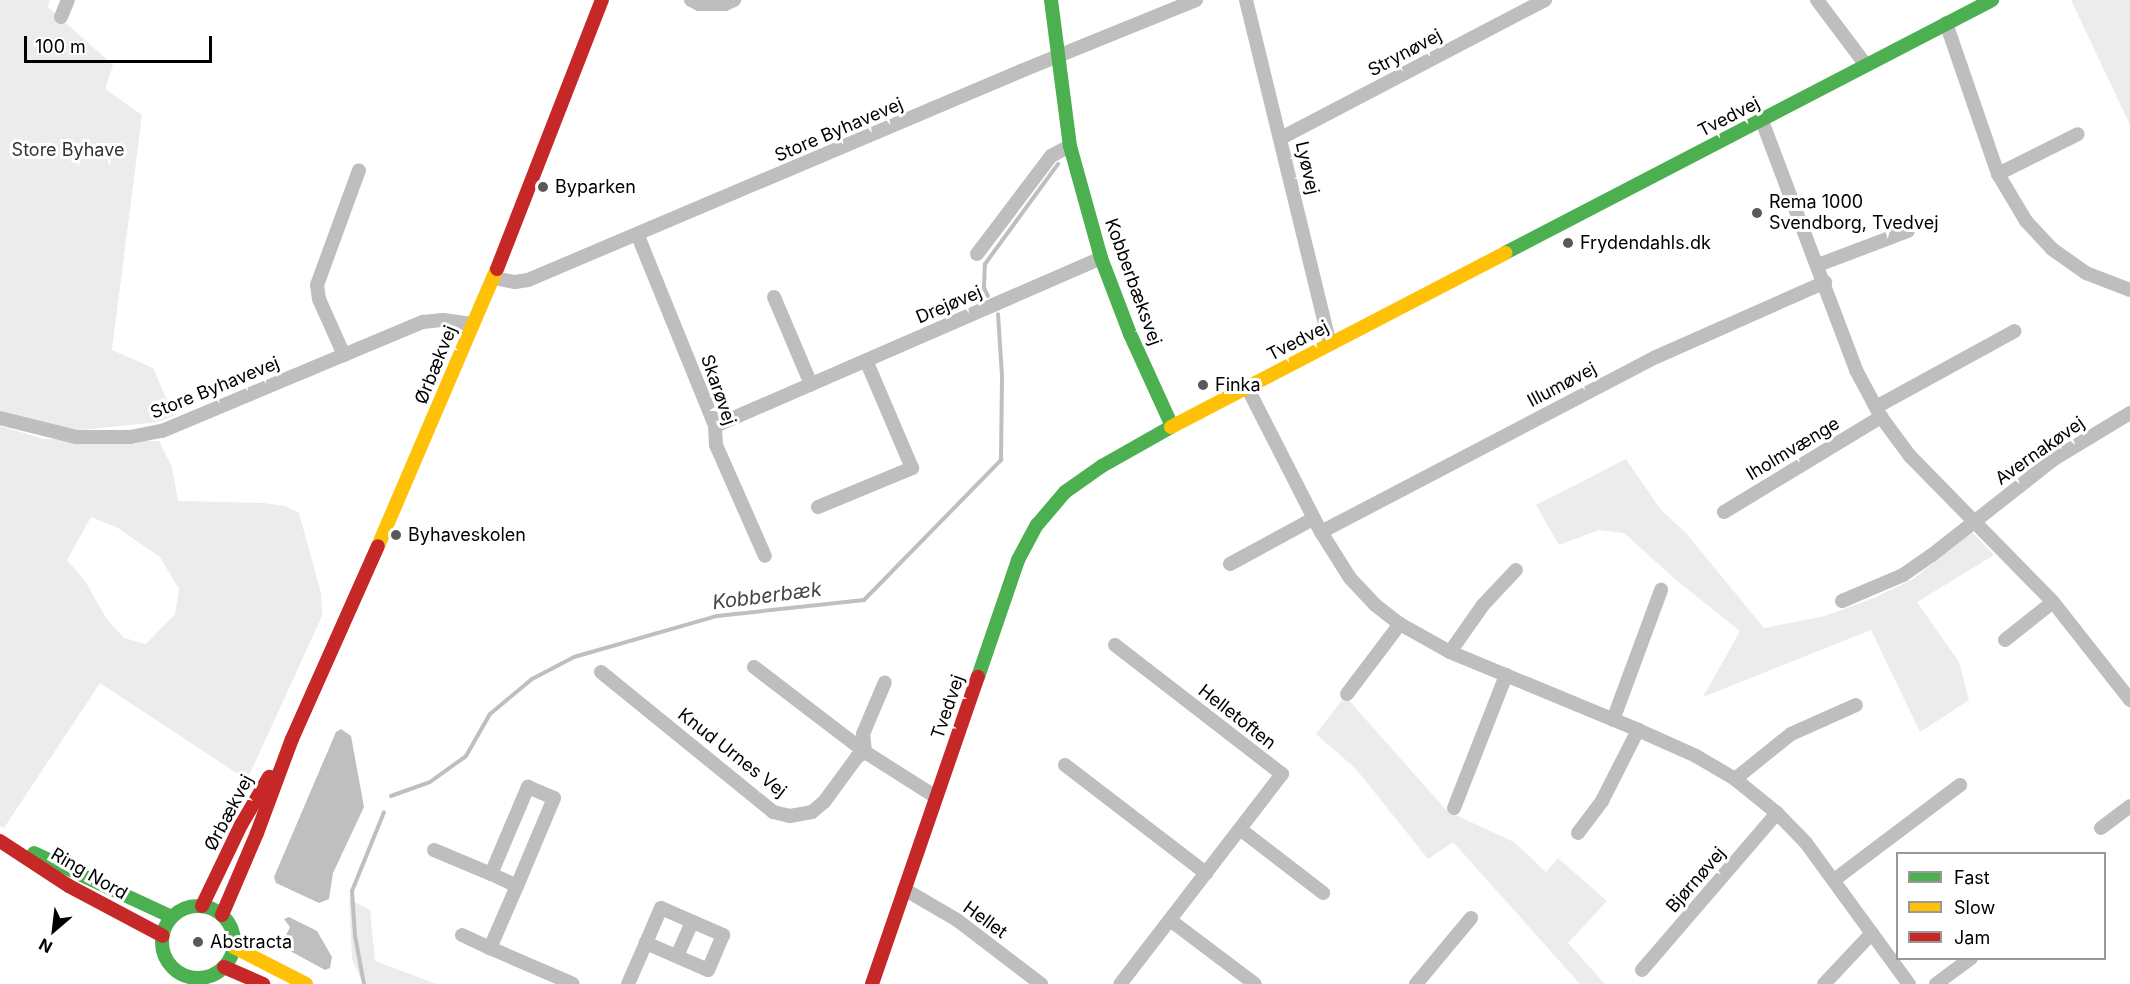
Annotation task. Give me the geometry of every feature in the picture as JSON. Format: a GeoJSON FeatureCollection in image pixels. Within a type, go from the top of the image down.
{"type":"FeatureCollection","features":[{"type":"Feature","properties":{"kind":"street"},"geometry":{"type":"LineString","coordinates":[[61,17],[68,0]]}},
{"type":"Feature","properties":{"kind":"street","name":"Ørbækvej"},"geometry":{"type":"LineString","coordinates":[[222,915],[257,833],[292,739],[426,439],[472,324],[494,278],[602,0]]}},
{"type":"Feature","properties":{"kind":"street"},"geometry":{"type":"LineString","coordinates":[[690,0],[699,4],[725,4],[734,0]]}},
{"type":"Feature","properties":{"kind":"street","name":"Kobberbæksvej"},"geometry":{"type":"LineString","coordinates":[[1051,0],[1070,146],[1101,258],[1130,334],[1172,426]]}},
{"type":"Feature","properties":{"kind":"street","name":"Store Byhavevej"},"geometry":{"type":"LineString","coordinates":[[494,278],[515,282],[528,280],[638,236],[1177,4],[1196,0]]}},
{"type":"Feature","properties":{"kind":"street","name":"Lyøvej"},"geometry":{"type":"LineString","coordinates":[[1246,0],[1330,344]]}},
{"type":"Feature","properties":{"kind":"street","name":"Strynøvej"},"geometry":{"type":"LineString","coordinates":[[1281,138],[1545,0]]}},
{"type":"Feature","properties":{"kind":"street"},"geometry":{"type":"LineString","coordinates":[[1817,0],[1866,65]]}},
{"type":"Feature","properties":{"kind":"street","name":"Tvedvej"},"geometry":{"type":"LineString","coordinates":[[872,984],[1018,560],[1037,525],[1065,492],[1102,465],[1172,426],[1992,0]]}},
{"type":"Feature","properties":{"kind":"street"},"geometry":{"type":"LineString","coordinates":[[1946,23],[1998,174],[2026,220],[2052,249],[2086,273],[2130,290]]}},
{"type":"Feature","properties":{"kind":"street"},"geometry":{"type":"LineString","coordinates":[[1762,121],[1825,282],[1856,370],[1879,412],[1911,456],[1972,522],[2053,602],[2130,700]]}},
{"type":"Feature","properties":{"kind":"street"},"geometry":{"type":"LineString","coordinates":[[1998,174],[2078,134]]}},
{"type":"Feature","properties":{"kind":"street"},"geometry":{"type":"LineString","coordinates":[[977,254],[1051,156],[1070,146]]}},
{"type":"Feature","properties":{"kind":"street"},"geometry":{"type":"LineString","coordinates":[[344,355],[318,299],[317,285],[359,170]]}},
{"type":"Feature","properties":{"kind":"street"},"geometry":{"type":"LineString","coordinates":[[1818,265],[1908,231]]}},
{"type":"Feature","properties":{"kind":"street","name":"Skarøvej"},"geometry":{"type":"LineString","coordinates":[[638,236],[715,426],[716,445],[765,556]]}},
{"type":"Feature","properties":{"kind":"street","name":"Drejøvej"},"geometry":{"type":"LineString","coordinates":[[715,426],[1101,258]]}},
{"type":"Feature","properties":{"kind":"street","name":"Illumøvej"},"geometry":{"type":"LineString","coordinates":[[1321,532],[1656,357],[1825,282]]}},
{"type":"Feature","properties":{"kind":"street"},"geometry":{"type":"LineString","coordinates":[[774,297],[811,384]]}},
{"type":"Feature","properties":{"kind":"street","name":"Store Byhavevej"},"geometry":{"type":"LineString","coordinates":[[0,418],[57,434],[95,439],[162,431],[423,322],[443,320],[472,324]]}},
{"type":"Feature","properties":{"kind":"street"},"geometry":{"type":"LineString","coordinates":[[1879,412],[2015,331]]}},
{"type":"Feature","properties":{"kind":"street"},"geometry":{"type":"LineString","coordinates":[[818,507],[912,468],[866,360]]}},
{"type":"Feature","properties":{"kind":"street"},"geometry":{"type":"LineString","coordinates":[[1247,387],[1313,519],[1350,578],[1374,604],[1400,624],[1450,652],[1638,730],[1696,756],[1735,779],[1777,813],[1806,843],[1909,984]]}},
{"type":"Feature","properties":{"kind":"street","name":"Iholmvænge"},"geometry":{"type":"LineString","coordinates":[[1724,512],[1879,412]]}},
{"type":"Feature","properties":{"kind":"street","name":"Avernakøvej"},"geometry":{"type":"LineString","coordinates":[[1842,601],[1903,575],[2054,459],[2130,413]]}},
{"type":"Feature","properties":{"kind":"street"},"geometry":{"type":"LineString","coordinates":[[1230,564],[1313,519]]}},
{"type":"Feature","properties":{"kind":"street"},"geometry":{"type":"LineString","coordinates":[[1450,652],[1483,605],[1516,570]]}},
{"type":"Feature","properties":{"kind":"street"},"geometry":{"type":"LineString","coordinates":[[1613,720],[1661,590]]}},
{"type":"Feature","properties":{"kind":"street"},"geometry":{"type":"LineString","coordinates":[[2005,640],[2053,602]]}},
{"type":"Feature","properties":{"kind":"street"},"geometry":{"type":"LineString","coordinates":[[1347,694],[1400,624]]}},
{"type":"Feature","properties":{"kind":"street","name":"Helletoften"},"geometry":{"type":"LineString","coordinates":[[1115,645],[1282,774],[1120,984]]}},
{"type":"Feature","properties":{"kind":"street"},"geometry":{"type":"LineString","coordinates":[[754,667],[865,752],[936,797]]}},
{"type":"Feature","properties":{"kind":"street","name":"Knud Urnes Vej"},"geometry":{"type":"LineString","coordinates":[[602,672],[773,812],[790,816],[812,812],[824,802],[857,757],[865,752]]}},
{"type":"Feature","properties":{"kind":"street"},"geometry":{"type":"LineString","coordinates":[[1454,808],[1506,675]]}},
{"type":"Feature","properties":{"kind":"street"},"geometry":{"type":"LineString","coordinates":[[865,752],[863,734],[885,682]]}},
{"type":"Feature","properties":{"kind":"street"},"geometry":{"type":"LineString","coordinates":[[1735,779],[1791,734],[1856,705]]}},
{"type":"Feature","properties":{"kind":"street"},"geometry":{"type":"LineString","coordinates":[[1578,833],[1602,801],[1638,730]]}},
{"type":"Feature","properties":{"kind":"street","name":"Ørbækvej"},"geometry":{"type":"LineString","coordinates":[[202,906],[241,825],[292,739]]}},
{"type":"Feature","properties":{"kind":"street"},"geometry":{"type":"LineString","coordinates":[[1065,765],[1206,873]]}},
{"type":"Feature","properties":{"kind":"street"},"geometry":{"type":"LineString","coordinates":[[1833,880],[1960,785]]}},
{"type":"Feature","properties":{"kind":"street"},"geometry":{"type":"LineString","coordinates":[[490,948],[555,798],[528,787],[491,874]]}},
{"type":"Feature","properties":{"kind":"street"},"geometry":{"type":"LineString","coordinates":[[2101,828],[2130,806]]}},
{"type":"Feature","properties":{"kind":"street","name":"Bjørnøvej"},"geometry":{"type":"LineString","coordinates":[[1642,970],[1777,813]]}},
{"type":"Feature","properties":{"kind":"street"},"geometry":{"type":"LineString","coordinates":[[1240,829],[1323,893]]}},
{"type":"Feature","properties":{"kind":"street","name":"Ring Nord"},"geometry":{"type":"LineString","coordinates":[[0,840],[172,917]]}},
{"type":"Feature","properties":{"kind":"street","name":"Ring Nord"},"geometry":{"type":"LineString","coordinates":[[0,840],[69,886],[163,936]]}},
{"type":"Feature","properties":{"kind":"street"},"geometry":{"type":"LineString","coordinates":[[434,850],[517,886]]}},
{"type":"Feature","properties":{"kind":"street","name":"Hellet"},"geometry":{"type":"LineString","coordinates":[[904,889],[957,920],[1041,984]]}},
{"type":"Feature","properties":{"kind":"street"},"geometry":{"type":"LineString","coordinates":[[191,906],[202,906],[222,915],[234,935],[234,947],[224,967],[204,977],[190,980],[168,960],[163,948],[163,936],[172,917],[191,906]]}},
{"type":"Feature","properties":{"kind":"street"},"geometry":{"type":"LineString","coordinates":[[628,984],[661,908],[723,935],[708,970],[646,943]]}},
{"type":"Feature","properties":{"kind":"street"},"geometry":{"type":"LineString","coordinates":[[1416,984],[1471,918]]}},
{"type":"Feature","properties":{"kind":"street"},"geometry":{"type":"LineString","coordinates":[[1170,920],[1255,984]]}},
{"type":"Feature","properties":{"kind":"street"},"geometry":{"type":"LineString","coordinates":[[677,956],[692,922]]}},
{"type":"Feature","properties":{"kind":"street"},"geometry":{"type":"LineString","coordinates":[[1824,984],[1872,933]]}},
{"type":"Feature","properties":{"kind":"street"},"geometry":{"type":"LineString","coordinates":[[462,935],[573,984]]}},
{"type":"Feature","properties":{"kind":"street"},"geometry":{"type":"LineString","coordinates":[[234,947],[306,984]]}},
{"type":"Feature","properties":{"kind":"street"},"geometry":{"type":"LineString","coordinates":[[1936,984],[1968,960]]}},
{"type":"Feature","properties":{"kind":"street"},"geometry":{"type":"LineString","coordinates":[[224,967],[263,984]]}},
{"type":"Feature","properties":{"kind":"street"},"geometry":{"type":"LineString","coordinates":[[168,984],[176,969]]}},
{"type":"Feature","properties":{"kind":"green space","name":"Store Byhave"},"geometry":{"type":"Polygon","coordinates":[[[0,0],[50,0],[48,7],[113,65],[105,89],[142,115],[112,350],[153,368],[174,416],[158,422],[73,431],[0,411],[0,0]]]}},
{"type":"Feature","properties":{"kind":"green space"},"geometry":{"type":"Polygon","coordinates":[[[2071,0],[2130,0],[2130,125],[2071,0]]]}},
{"type":"Feature","properties":{"kind":"green space"},"geometry":{"type":"Polygon","coordinates":[[[0,426],[44,439],[159,441],[172,467],[178,501],[263,503],[285,506],[299,513],[321,593],[322,616],[247,780],[100,683],[4,828],[0,826],[0,426]],[[91,517],[67,560],[85,581],[106,618],[124,638],[146,644],[175,614],[179,589],[160,557],[118,528],[91,517]]]}},
{"type":"Feature","properties":{"kind":"green space"},"geometry":{"type":"Polygon","coordinates":[[[1626,459],[1661,510],[1685,532],[1764,628],[1825,616],[1874,598],[1913,579],[1972,532],[1994,555],[1917,602],[1959,662],[1969,700],[1920,732],[1871,630],[1703,697],[1740,631],[1676,580],[1624,533],[1599,530],[1559,545],[1536,505],[1626,459]]]}},
{"type":"Feature","properties":{"kind":"green space"},"geometry":{"type":"Polygon","coordinates":[[[1345,696],[1447,811],[1514,842],[1546,872],[1558,858],[1607,901],[1568,943],[1605,984],[1580,984],[1453,842],[1428,859],[1356,769],[1316,734],[1345,696]]]}},
{"type":"Feature","properties":{"kind":"green space"},"geometry":{"type":"Polygon","coordinates":[[[349,899],[370,910],[375,961],[437,984],[363,984],[352,959],[349,899]]]}},
{"type":"Feature","properties":{"kind":"shaded area"},"geometry":{"type":"Polygon","coordinates":[[[341,729],[351,736],[364,807],[333,873],[329,899],[319,903],[276,883],[274,877],[336,732],[341,729]]]}},
{"type":"Feature","properties":{"kind":"shaded area"},"geometry":{"type":"Polygon","coordinates":[[[289,917],[317,931],[332,957],[330,968],[325,970],[281,946],[290,927],[284,919],[289,917]]]}},
{"type":"Feature","properties":{"kind":"waterway","name":"Kobberbæk"},"geometry":{"type":"LineString","coordinates":[[988,296],[984,288],[985,264],[1058,164]]}},
{"type":"Feature","properties":{"kind":"waterway","name":"Kobberbæk"},"geometry":{"type":"LineString","coordinates":[[391,796],[430,782],[466,756],[490,714],[532,679],[574,657],[717,616],[864,600],[1001,460],[1002,376],[998,314]]}},
{"type":"Feature","properties":{"kind":"waterway","name":"Kobberbæk"},"geometry":{"type":"LineString","coordinates":[[364,984],[355,936],[352,891],[384,812]]}},
{"type":"Feature","properties":{"kind":"traffic: fast"},"geometry":{"type":"LineString","coordinates":[[1051,0],[1070,146],[1101,258],[1130,334],[1172,426]]}},
{"type":"Feature","properties":{"kind":"traffic: fast"},"geometry":{"type":"LineString","coordinates":[[1505,253],[1992,0]]}},
{"type":"Feature","properties":{"kind":"traffic: fast"},"geometry":{"type":"LineString","coordinates":[[978,677],[1018,560],[1037,525],[1065,492],[1102,466],[1171,427]]}},
{"type":"Feature","properties":{"kind":"traffic: fast"},"geometry":{"type":"LineString","coordinates":[[34,853],[172,917]]}},
{"type":"Feature","properties":{"kind":"traffic: fast"},"geometry":{"type":"LineString","coordinates":[[198,906],[218,912],[228,922],[234,942],[228,962],[218,972],[198,978],[178,972],[168,962],[162,942],[168,922],[178,912],[198,906]]}},
{"type":"Feature","properties":{"kind":"traffic: slow"},"geometry":{"type":"LineString","coordinates":[[1171,427],[1505,253]]}},
{"type":"Feature","properties":{"kind":"traffic: slow"},"geometry":{"type":"LineString","coordinates":[[378,546],[497,269]]}},
{"type":"Feature","properties":{"kind":"traffic: slow"},"geometry":{"type":"LineString","coordinates":[[234,947],[306,984]]}},
{"type":"Feature","properties":{"kind":"traffic: jam"},"geometry":{"type":"LineString","coordinates":[[497,269],[602,0]]}},
{"type":"Feature","properties":{"kind":"traffic: jam"},"geometry":{"type":"LineString","coordinates":[[222,915],[257,833],[292,739],[378,546]]}},
{"type":"Feature","properties":{"kind":"traffic: jam"},"geometry":{"type":"LineString","coordinates":[[872,984],[978,677]]}},
{"type":"Feature","properties":{"kind":"traffic: jam"},"geometry":{"type":"LineString","coordinates":[[202,906],[241,825],[269,777]]}},
{"type":"Feature","properties":{"kind":"traffic: jam"},"geometry":{"type":"LineString","coordinates":[[0,841],[69,886],[163,936]]}},
{"type":"Feature","properties":{"kind":"traffic: jam"},"geometry":{"type":"LineString","coordinates":[[224,967],[263,984]]}},
{"type":"Feature","properties":{"kind":"place","name":"Byparken"},"geometry":{"type":"Point","coordinates":[543,187]}},
{"type":"Feature","properties":{"kind":"place","name":"Rema 1000 Svendborg, Tvedvej"},"geometry":{"type":"Point","coordinates":[1757,213]}},
{"type":"Feature","properties":{"kind":"place","name":"Frydendahls.dk"},"geometry":{"type":"Point","coordinates":[1568,243]}},
{"type":"Feature","properties":{"kind":"place","name":"Finka"},"geometry":{"type":"Point","coordinates":[1203,385]}},
{"type":"Feature","properties":{"kind":"place","name":"Byhaveskolen"},"geometry":{"type":"Point","coordinates":[396,535]}},
{"type":"Feature","properties":{"kind":"place","name":"Abstracta"},"geometry":{"type":"Point","coordinates":[198,942]}}]}
